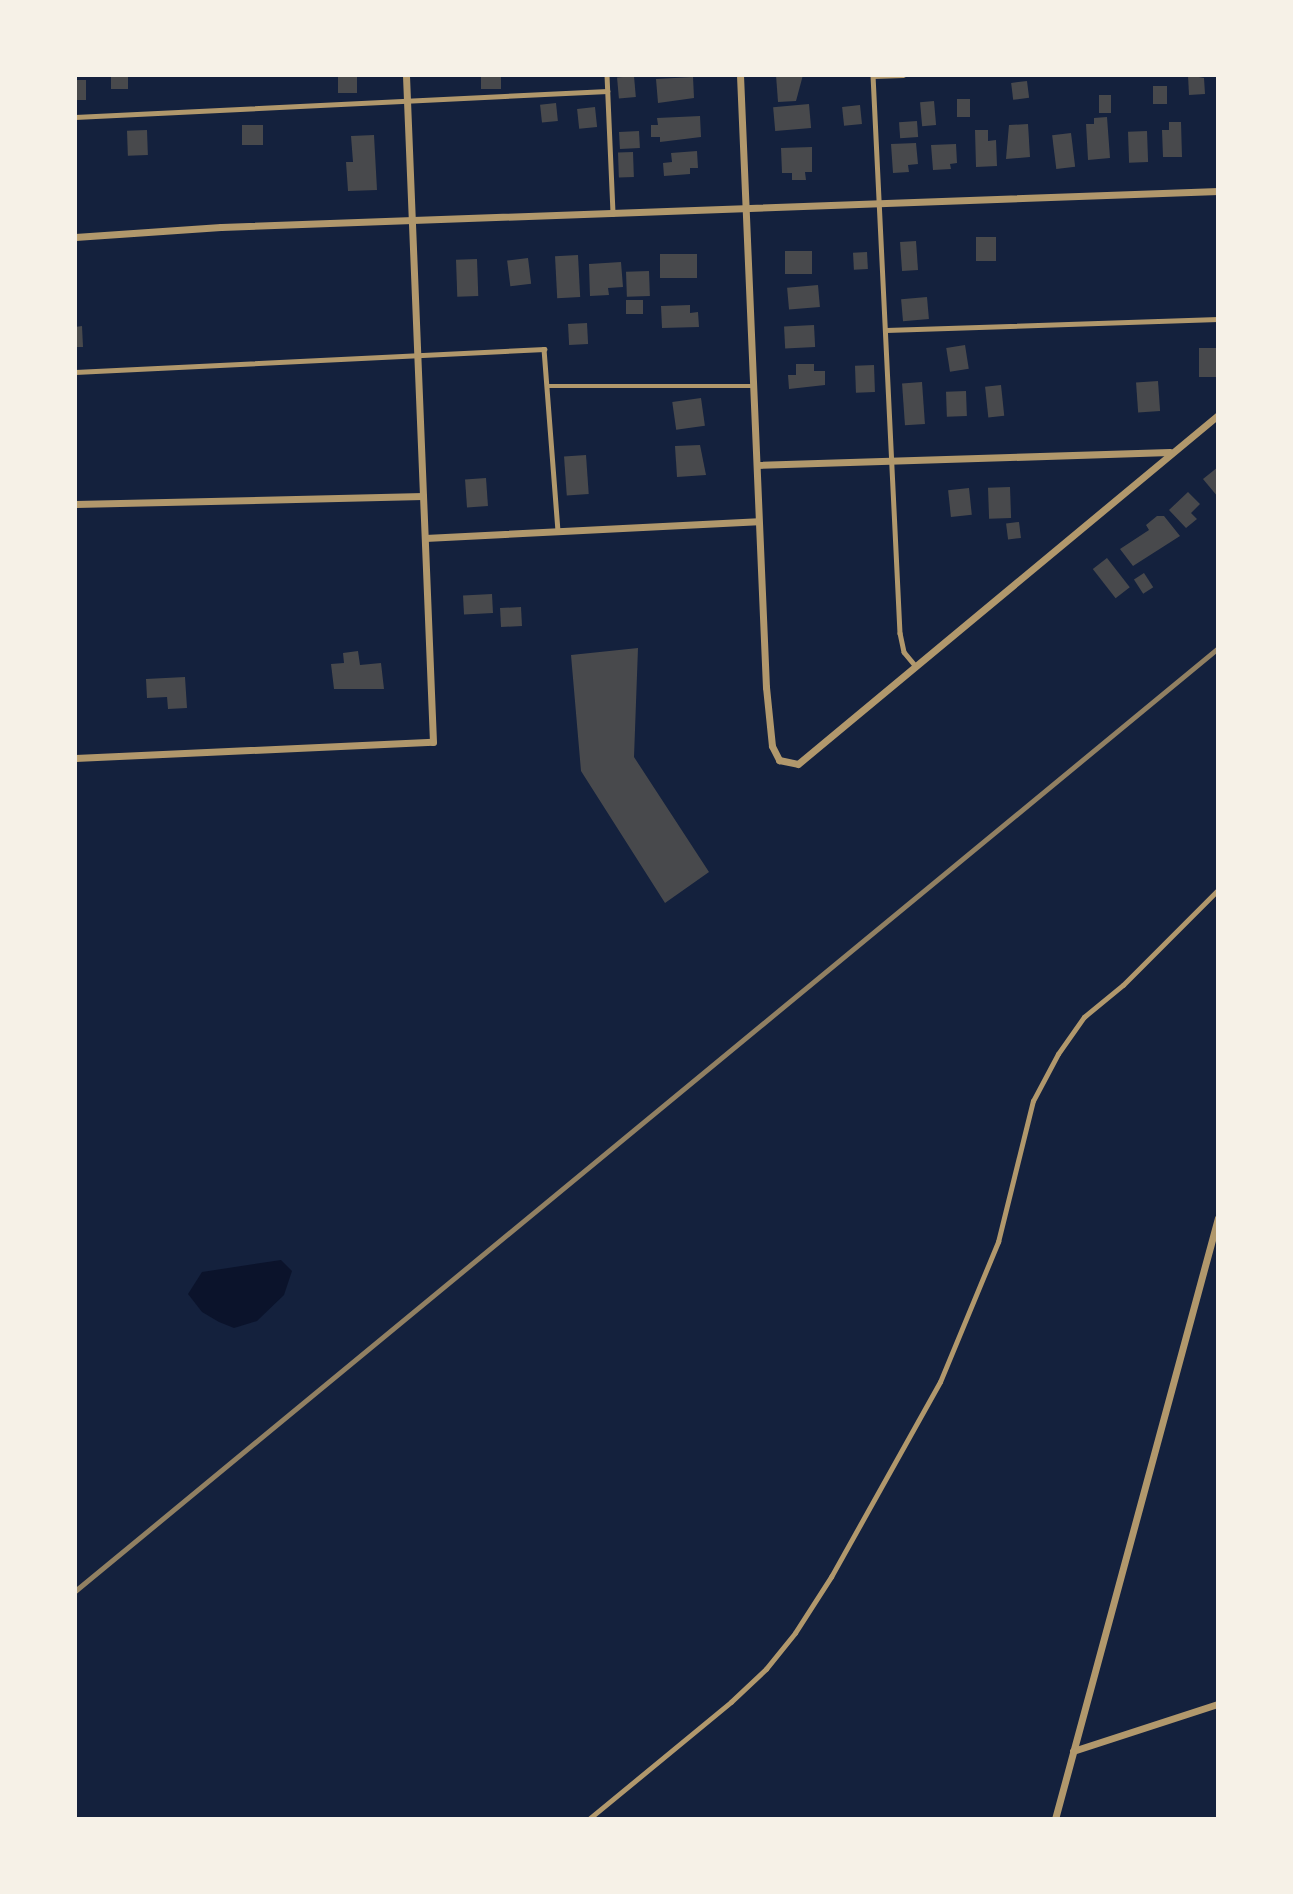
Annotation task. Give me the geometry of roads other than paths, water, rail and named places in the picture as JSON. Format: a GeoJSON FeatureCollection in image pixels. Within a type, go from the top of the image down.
{"type":"FeatureCollection","features":[{"type":"Feature","properties":{"kind":"street"},"geometry":{"type":"LineString","coordinates":[[75,758],[433,742],[406,75]]}},
{"type":"Feature","properties":{"kind":"street"},"geometry":{"type":"LineString","coordinates":[[740,75],[758,521],[772,746],[787,765],[798,764],[914,664],[1218,415]]}},
{"type":"Feature","properties":{"kind":"street"},"geometry":{"type":"LineString","coordinates":[[75,237],[413,221],[878,206],[1218,191]]}},
{"type":"Feature","properties":{"kind":"street"},"geometry":{"type":"LineString","coordinates":[[757,465],[895,458],[1171,452]]}},
{"type":"Feature","properties":{"kind":"street"},"geometry":{"type":"LineString","coordinates":[[75,504],[423,496]]}},
{"type":"Feature","properties":{"kind":"street"},"geometry":{"type":"LineString","coordinates":[[425,538],[758,521]]}},
{"type":"Feature","properties":{"kind":"street"},"geometry":{"type":"LineString","coordinates":[[1055,1819],[1218,1218]]}},
{"type":"Feature","properties":{"kind":"street"},"geometry":{"type":"LineString","coordinates":[[1073,1751],[1218,1704]]}},
{"type":"Feature","properties":{"kind":"lane"},"geometry":{"type":"LineString","coordinates":[[607,75],[612,215]]}},
{"type":"Feature","properties":{"kind":"lane"},"geometry":{"type":"LineString","coordinates":[[903,75],[873,76],[878,206],[895,458],[900,633],[904,652],[914,664]]}},
{"type":"Feature","properties":{"kind":"lane"},"geometry":{"type":"LineString","coordinates":[[75,117],[408,104],[607,91]]}},
{"type":"Feature","properties":{"kind":"lane"},"geometry":{"type":"LineString","coordinates":[[886,330],[1218,318]]}},
{"type":"Feature","properties":{"kind":"lane"},"geometry":{"type":"LineString","coordinates":[[75,372],[544,349],[558,531]]}},
{"type":"Feature","properties":{"kind":"lane"},"geometry":{"type":"LineString","coordinates":[[548,386],[753,386]]}},
{"type":"Feature","properties":{"kind":"lane"},"geometry":{"type":"LineString","coordinates":[[589,1819],[731,1702],[766,1669],[795,1633],[831,1577],[940,1382],[998,1241],[1033,1101],[1058,1054],[1084,1017],[1218,890]]}},
{"type":"Feature","properties":{"kind":"water"},"geometry":{"type":"Polygon","coordinates":[[[281,1260],[292,1271],[284,1295],[257,1321],[234,1328],[202,1312],[188,1294],[202,1272],[281,1260]]]}},
{"type":"Feature","properties":{"kind":"railway"},"geometry":{"type":"LineString","coordinates":[[75,1591],[1218,648]]}}]}
